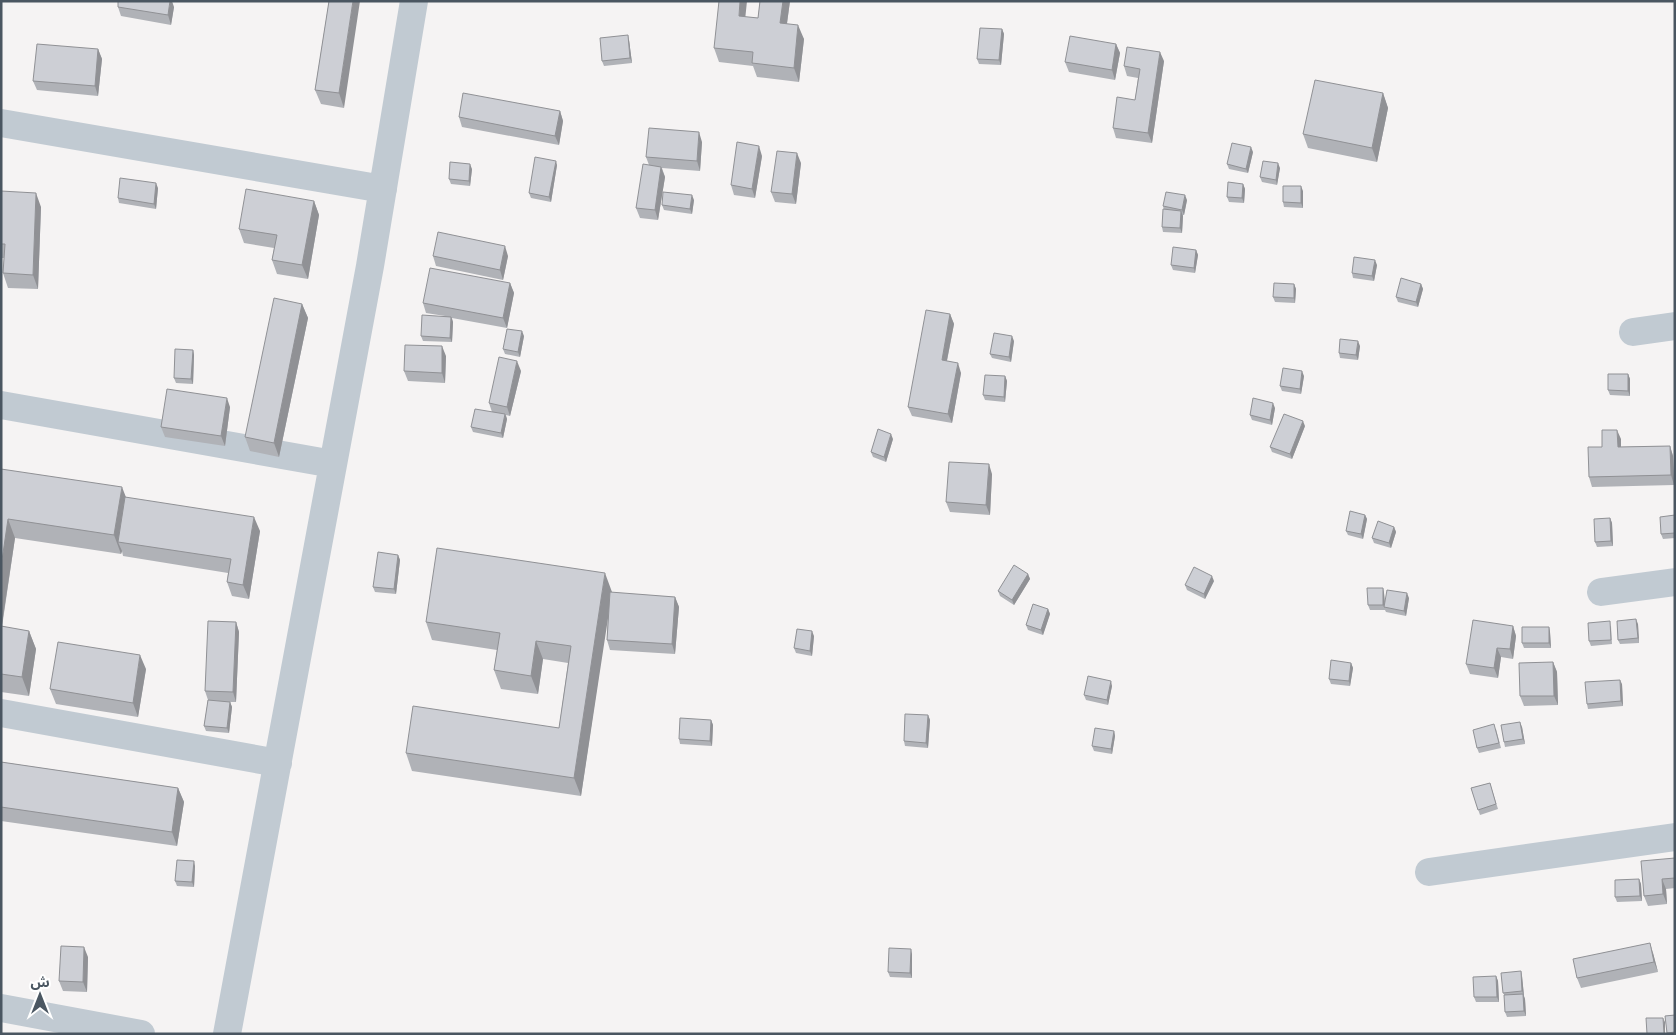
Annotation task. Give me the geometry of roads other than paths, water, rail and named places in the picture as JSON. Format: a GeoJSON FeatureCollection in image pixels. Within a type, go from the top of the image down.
{"type":"FeatureCollection","features":[{"type":"Feature","properties":{"kind":"street"},"geometry":{"type":"LineString","coordinates":[[227,1034],[383,189],[414,1]]}},
{"type":"Feature","properties":{"kind":"street"},"geometry":{"type":"LineString","coordinates":[[1,123],[383,189]]}},
{"type":"Feature","properties":{"kind":"street"},"geometry":{"type":"LineString","coordinates":[[1633,332],[1675,326]]}},
{"type":"Feature","properties":{"kind":"street"},"geometry":{"type":"LineString","coordinates":[[1,405],[333,464]]}},
{"type":"Feature","properties":{"kind":"street"},"geometry":{"type":"LineString","coordinates":[[1602,592],[1675,582]]}},
{"type":"Feature","properties":{"kind":"street"},"geometry":{"type":"LineString","coordinates":[[1,713],[278,763]]}},
{"type":"Feature","properties":{"kind":"street"},"geometry":{"type":"LineString","coordinates":[[1429,872],[1675,837]]}},
{"type":"Feature","properties":{"kind":"street"},"geometry":{"type":"LineString","coordinates":[[1,1008],[141,1034]]}}]}
